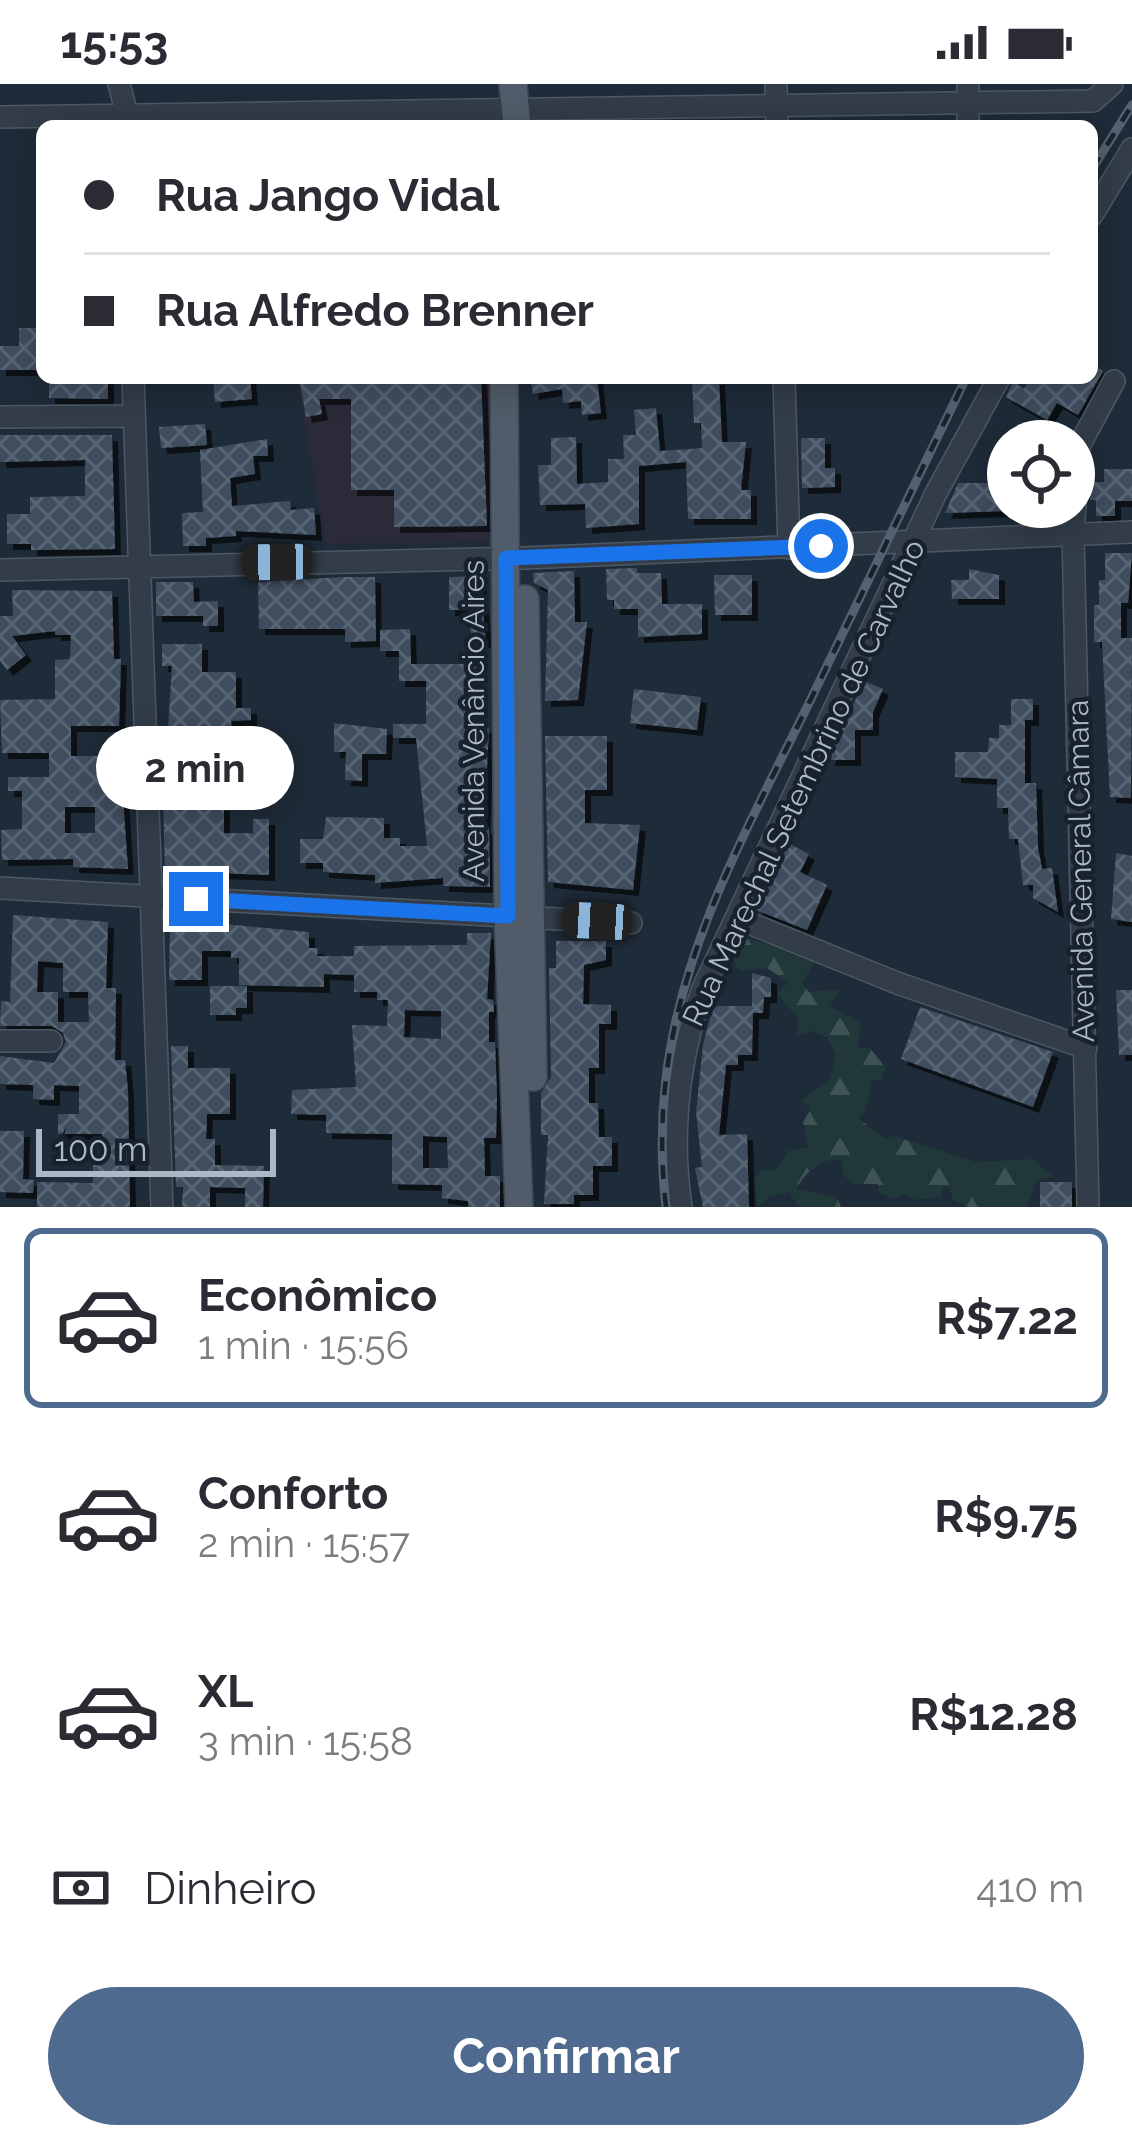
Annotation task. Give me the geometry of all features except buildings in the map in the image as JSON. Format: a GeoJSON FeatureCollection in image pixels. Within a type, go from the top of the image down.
{"type":"FeatureCollection","features":[{"type":"Feature","properties":{"kind":"main road","name":"Avenida Venâncio Aires"},"geometry":{"type":"LineString","coordinates":[[504,384],[515,558]]}},
{"type":"Feature","properties":{"kind":"main road","name":"Avenida Venâncio Aires"},"geometry":{"type":"LineString","coordinates":[[519,1207],[525,1132],[515,558],[521,384]]}},
{"type":"Feature","properties":{"kind":"main road","name":"Avenida Venâncio Aires"},"geometry":{"type":"LineString","coordinates":[[525,1132],[536,1207]]}},
{"type":"Feature","properties":{"kind":"street"},"geometry":{"type":"LineString","coordinates":[[119,84],[130,118]]}},
{"type":"Feature","properties":{"kind":"street"},"geometry":{"type":"LineString","coordinates":[[0,116],[130,118],[1093,101],[1112,84]]}},
{"type":"Feature","properties":{"kind":"street"},"geometry":{"type":"LineString","coordinates":[[1098,204],[1132,149]]}},
{"type":"Feature","properties":{"kind":"street","name":"Avenida General Câmara"},"geometry":{"type":"LineString","coordinates":[[1088,1207],[1073,534],[1078,446],[1114,381]]}},
{"type":"Feature","properties":{"kind":"street"},"geometry":{"type":"LineString","coordinates":[[133,384],[162,1207]]}},
{"type":"Feature","properties":{"kind":"street"},"geometry":{"type":"LineString","coordinates":[[784,384],[789,548]]}},
{"type":"Feature","properties":{"kind":"street","name":"Rua Marechal Setembrino de Carvalho"},"geometry":{"type":"LineString","coordinates":[[681,1207],[677,1125],[684,1044],[703,988],[996,384]]}},
{"type":"Feature","properties":{"kind":"street"},"geometry":{"type":"LineString","coordinates":[[0,417],[134,416]]}},
{"type":"Feature","properties":{"kind":"street"},"geometry":{"type":"LineString","coordinates":[[0,570],[515,558],[1132,532]]}},
{"type":"Feature","properties":{"kind":"street"},"geometry":{"type":"LineString","coordinates":[[0,888],[631,922]]}},
{"type":"Feature","properties":{"kind":"street"},"geometry":{"type":"LineString","coordinates":[[739,919],[897,983],[1086,1048]]}},
{"type":"Feature","properties":{"kind":"street"},"geometry":{"type":"LineString","coordinates":[[0,1041],[51,1041]]}},
{"type":"Feature","properties":{"kind":"shaded area"},"geometry":{"type":"Polygon","coordinates":[[[298,384],[497,384],[501,542],[325,544],[298,384]]]}},
{"type":"Feature","properties":{"kind":"green space"},"geometry":{"type":"Polygon","coordinates":[[[741,936],[816,959],[802,983],[809,992],[840,989],[830,1006],[860,1023],[858,1048],[870,1048],[885,1067],[882,1079],[872,1081],[865,1112],[858,1118],[885,1139],[894,1136],[976,1162],[1033,1159],[1053,1177],[1037,1179],[1027,1207],[968,1207],[953,1200],[949,1187],[942,1187],[941,1197],[916,1200],[905,1194],[893,1199],[878,1192],[878,1184],[853,1184],[843,1174],[842,1160],[835,1159],[815,1167],[796,1189],[837,1197],[841,1207],[799,1207],[789,1192],[770,1196],[758,1207],[754,1181],[762,1170],[775,1171],[788,1151],[808,1147],[803,1122],[811,1109],[801,1101],[830,1079],[836,1055],[828,1038],[812,1031],[797,1035],[798,1019],[778,994],[788,982],[767,968],[739,971],[729,950],[741,936]]]}},
{"type":"Feature","properties":{"kind":"railway"},"geometry":{"type":"LineString","coordinates":[[1098,159],[1132,105]]}},
{"type":"Feature","properties":{"kind":"railway"},"geometry":{"type":"LineString","coordinates":[[666,1207],[662,1136],[667,1068],[699,942],[750,822],[963,384]]}},
{"type":"Feature","properties":{"kind":"route"},"geometry":{"type":"LineString","coordinates":[[196,899],[508,916],[506,558],[821,546]]}}]}
